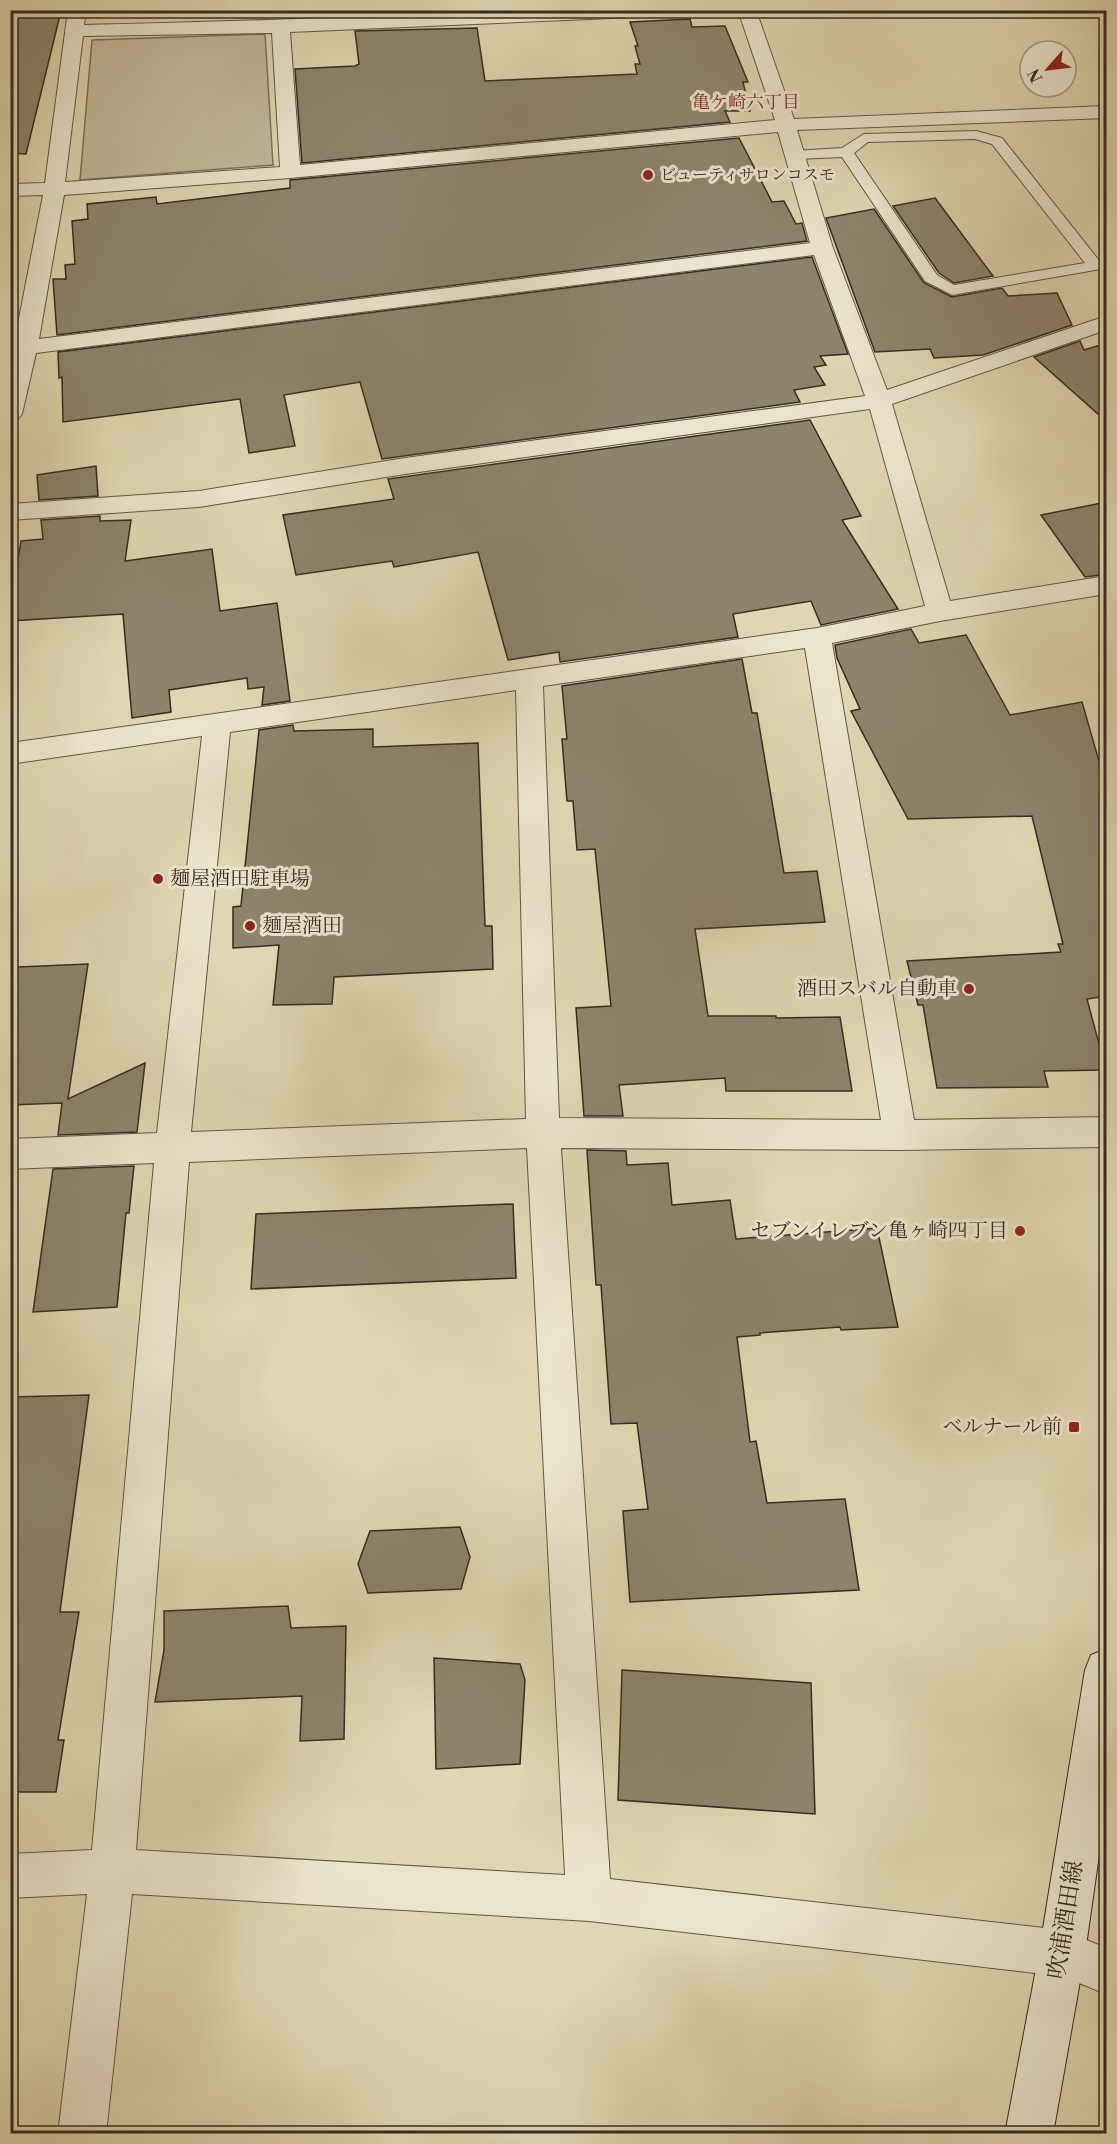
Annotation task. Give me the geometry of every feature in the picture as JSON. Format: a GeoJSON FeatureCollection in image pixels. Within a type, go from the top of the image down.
{"type":"FeatureCollection","features":[{"type":"Feature","properties":{"kind":"street"},"geometry":{"type":"LineString","coordinates":[[10,414],[28,347],[56,189],[78,10]]}},
{"type":"Feature","properties":{"kind":"street"},"geometry":{"type":"LineString","coordinates":[[75,31],[281,27],[681,10]]}},
{"type":"Feature","properties":{"kind":"street"},"geometry":{"type":"LineString","coordinates":[[747,10],[786,125],[822,248],[879,401],[940,612]]}},
{"type":"Feature","properties":{"kind":"street"},"geometry":{"type":"LineString","coordinates":[[281,27],[290,172]]}},
{"type":"Feature","properties":{"kind":"street"},"geometry":{"type":"LineString","coordinates":[[10,190],[56,189],[290,172],[786,125],[1107,112]]}},
{"type":"Feature","properties":{"kind":"street"},"geometry":{"type":"LineString","coordinates":[[28,347],[822,248]]}},
{"type":"Feature","properties":{"kind":"street"},"geometry":{"type":"LineString","coordinates":[[10,512],[199,499],[405,466],[879,401],[1107,323]]}},
{"type":"Feature","properties":{"kind":"street"},"geometry":{"type":"LineString","coordinates":[[10,754],[817,637],[940,612],[1107,585]]}},
{"type":"Feature","properties":{"kind":"street"},"geometry":{"type":"LineString","coordinates":[[817,637],[900,1136]]}},
{"type":"Feature","properties":{"kind":"street"},"geometry":{"type":"LineString","coordinates":[[529,679],[543,1133],[588,1899]]}},
{"type":"Feature","properties":{"kind":"street"},"geometry":{"type":"LineString","coordinates":[[82,2133],[112,1870],[173,1147],[217,724]]}},
{"type":"Feature","properties":{"kind":"street"},"geometry":{"type":"LineString","coordinates":[[10,1154],[543,1133],[900,1136],[1107,1132]]}},
{"type":"Feature","properties":{"kind":"street","name":"吹浦酒田線"},"geometry":{"type":"LineString","coordinates":[[1029,2133],[1062,1953],[1107,1670]]}},
{"type":"Feature","properties":{"kind":"street"},"geometry":{"type":"LineString","coordinates":[[10,1876],[112,1870],[588,1899],[1062,1953],[1107,1971]]}},
{"type":"Feature","properties":{"kind":"lane"},"geometry":{"type":"LineString","coordinates":[[795,155],[846,152],[864,138],[976,135],[997,141],[1095,266],[952,290],[931,278],[846,152]]}},
{"type":"Feature","properties":{"kind":"shaded area"},"geometry":{"type":"Polygon","coordinates":[[[265,34],[273,165],[80,180],[92,40],[265,34]]]}},
{"type":"Feature","properties":{"kind":"building"},"geometry":{"type":"Polygon","coordinates":[[[61,11],[26,154],[10,153],[10,13],[61,11]]]}},
{"type":"Feature","properties":{"kind":"building"},"geometry":{"type":"Polygon","coordinates":[[[690,19],[692,27],[725,26],[748,82],[743,82],[750,111],[725,111],[730,122],[302,163],[295,69],[359,64],[355,31],[477,28],[485,81],[637,74],[635,64],[640,64],[635,46],[638,46],[630,22],[690,19]]]}},
{"type":"Feature","properties":{"kind":"building"},"geometry":{"type":"Polygon","coordinates":[[[739,138],[772,202],[784,201],[796,224],[802,223],[807,241],[57,335],[53,279],[66,279],[65,265],[75,264],[72,221],[88,219],[87,204],[156,197],[157,204],[290,188],[290,180],[739,138]]]}},
{"type":"Feature","properties":{"kind":"building"},"geometry":{"type":"Polygon","coordinates":[[[935,198],[993,276],[954,283],[939,273],[893,206],[935,198]]]}},
{"type":"Feature","properties":{"kind":"building"},"geometry":{"type":"Polygon","coordinates":[[[874,209],[924,283],[952,297],[1002,288],[1008,296],[1057,293],[1072,325],[983,355],[934,358],[930,349],[875,352],[826,218],[874,209]]]}},
{"type":"Feature","properties":{"kind":"building"},"geometry":{"type":"Polygon","coordinates":[[[812,257],[848,354],[820,356],[826,365],[814,367],[825,385],[794,390],[800,402],[382,459],[360,382],[284,395],[295,446],[249,453],[240,399],[63,422],[62,377],[59,378],[58,352],[812,257]]]}},
{"type":"Feature","properties":{"kind":"building"},"geometry":{"type":"Polygon","coordinates":[[[1080,341],[1084,350],[1107,343],[1107,383],[1101,385],[1107,396],[1107,422],[1034,357],[1080,341]]]}},
{"type":"Feature","properties":{"kind":"building"},"geometry":{"type":"Polygon","coordinates":[[[810,420],[861,516],[842,520],[898,609],[821,625],[811,601],[733,614],[738,637],[560,662],[559,652],[508,660],[478,552],[394,567],[392,561],[296,575],[283,515],[394,499],[388,479],[810,420]]]}},
{"type":"Feature","properties":{"kind":"building"},"geometry":{"type":"Polygon","coordinates":[[[96,466],[98,496],[39,500],[37,475],[96,466]]]}},
{"type":"Feature","properties":{"kind":"building"},"geometry":{"type":"Polygon","coordinates":[[[1107,502],[1107,574],[1085,577],[1041,515],[1107,502]]]}},
{"type":"Feature","properties":{"kind":"building"},"geometry":{"type":"Polygon","coordinates":[[[100,516],[100,521],[131,520],[125,561],[212,549],[220,611],[277,603],[290,701],[262,705],[264,687],[248,689],[247,678],[169,690],[171,712],[132,718],[123,614],[10,621],[10,606],[21,541],[43,539],[41,520],[100,516]]]}},
{"type":"Feature","properties":{"kind":"building"},"geometry":{"type":"Polygon","coordinates":[[[911,629],[919,643],[966,635],[1010,715],[1082,702],[1107,789],[1107,996],[1087,999],[1106,1070],[1044,1071],[1048,1087],[937,1088],[923,1005],[918,1005],[907,961],[1061,952],[1058,944],[1063,944],[1032,816],[908,819],[851,711],[860,709],[837,658],[835,645],[911,629]]]}},
{"type":"Feature","properties":{"kind":"building"},"geometry":{"type":"Polygon","coordinates":[[[742,659],[752,713],[757,713],[784,873],[817,871],[825,922],[695,929],[708,1016],[840,1017],[852,1091],[726,1091],[725,1078],[619,1085],[623,1116],[584,1116],[576,1008],[611,1006],[595,849],[577,850],[573,801],[567,801],[562,739],[567,739],[562,686],[742,659]]]}},
{"type":"Feature","properties":{"kind":"building"},"geometry":{"type":"Polygon","coordinates":[[[293,725],[294,731],[373,729],[373,747],[478,743],[485,926],[492,926],[493,969],[334,977],[332,1004],[273,1005],[279,945],[233,948],[233,907],[241,906],[259,730],[293,725]]]}},
{"type":"Feature","properties":{"kind":"building"},"geometry":{"type":"Polygon","coordinates":[[[88,964],[68,1099],[145,1063],[137,1132],[58,1135],[62,1103],[10,1105],[10,1013],[18,967],[88,964]]]}},
{"type":"Feature","properties":{"kind":"building"},"geometry":{"type":"Polygon","coordinates":[[[587,1150],[626,1151],[627,1165],[668,1163],[672,1205],[730,1200],[736,1239],[877,1228],[898,1327],[841,1330],[840,1327],[737,1337],[750,1442],[756,1441],[767,1503],[845,1499],[859,1590],[630,1602],[623,1511],[648,1509],[637,1423],[611,1424],[601,1285],[596,1285],[587,1150]]]}},
{"type":"Feature","properties":{"kind":"building"},"geometry":{"type":"Polygon","coordinates":[[[134,1166],[129,1213],[126,1213],[117,1307],[33,1312],[53,1169],[134,1166]]]}},
{"type":"Feature","properties":{"kind":"building"},"geometry":{"type":"Polygon","coordinates":[[[513,1204],[516,1278],[251,1289],[256,1214],[513,1204]]]}},
{"type":"Feature","properties":{"kind":"building"},"geometry":{"type":"Polygon","coordinates":[[[89,1395],[60,1612],[79,1612],[58,1740],[64,1740],[56,1792],[10,1792],[10,1397],[89,1395]]]}},
{"type":"Feature","properties":{"kind":"building"},"geometry":{"type":"Polygon","coordinates":[[[460,1527],[470,1557],[461,1589],[368,1593],[358,1564],[370,1531],[460,1527]]]}},
{"type":"Feature","properties":{"kind":"building"},"geometry":{"type":"Polygon","coordinates":[[[288,1606],[291,1628],[346,1626],[344,1739],[300,1741],[302,1696],[155,1702],[164,1650],[164,1611],[288,1606]]]}},
{"type":"Feature","properties":{"kind":"building"},"geometry":{"type":"Polygon","coordinates":[[[434,1658],[520,1664],[525,1680],[520,1764],[436,1769],[434,1658]]]}},
{"type":"Feature","properties":{"kind":"building"},"geometry":{"type":"Polygon","coordinates":[[[622,1670],[811,1683],[815,1814],[618,1800],[622,1670]]]}},
{"type":"Feature","properties":{"kind":"place","name":"ビューティサロンコスモ"},"geometry":{"type":"Point","coordinates":[648,175]}},
{"type":"Feature","properties":{"kind":"place","name":"麺屋酒田駐車場"},"geometry":{"type":"Point","coordinates":[158,879]}},
{"type":"Feature","properties":{"kind":"place","name":"麺屋酒田"},"geometry":{"type":"Point","coordinates":[250,926]}},
{"type":"Feature","properties":{"kind":"place","name":"酒田スバル自動車"},"geometry":{"type":"Point","coordinates":[969,989]}},
{"type":"Feature","properties":{"kind":"place","name":"セブンイレブン亀ヶ崎四丁目"},"geometry":{"type":"Point","coordinates":[1020,1231]}},
{"type":"Feature","properties":{"kind":"place","name":"ベルナール前"},"geometry":{"type":"Point","coordinates":[1074,1427]}},
{"type":"Feature","properties":{"kind":"district","name":"亀ケ崎六丁目"},"geometry":{"type":"Point","coordinates":[746,102]}}]}
